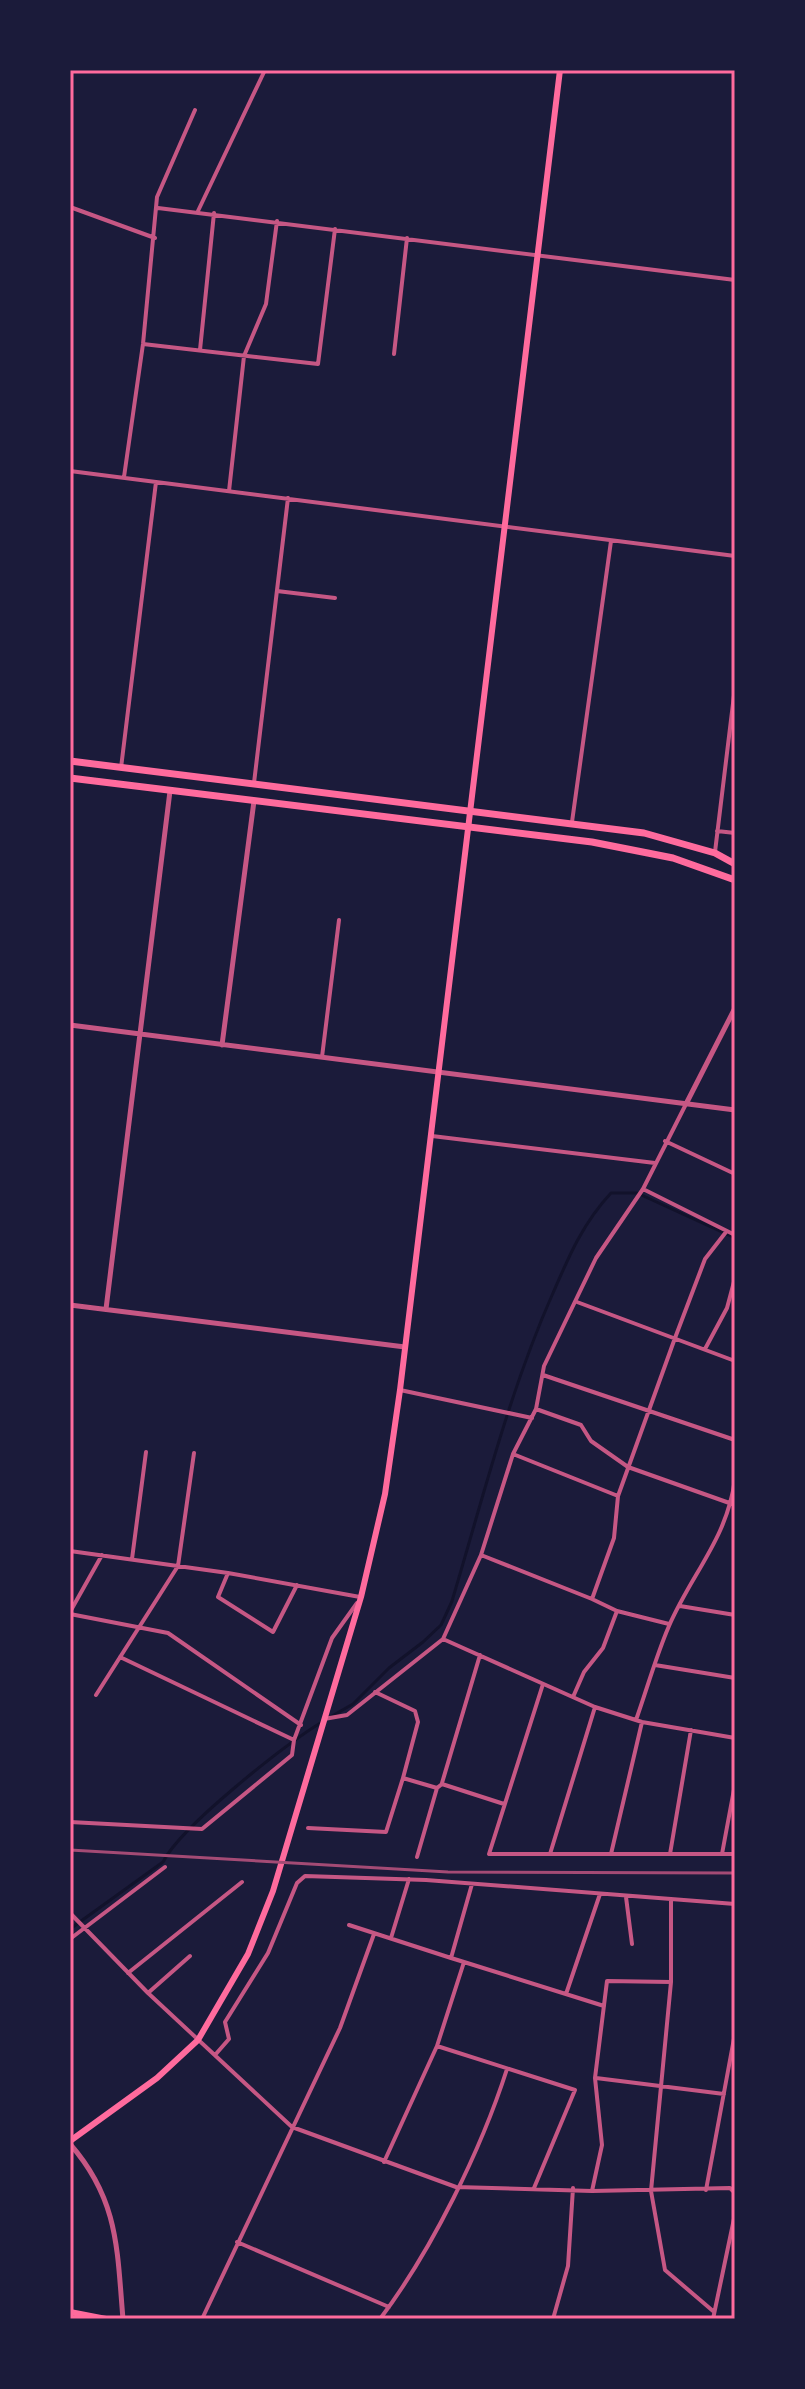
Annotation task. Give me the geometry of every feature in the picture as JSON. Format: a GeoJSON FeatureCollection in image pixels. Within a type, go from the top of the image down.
{"type":"FeatureCollection","features":[{"type":"Feature","properties":{"kind":"highway"},"geometry":{"type":"LineString","coordinates":[[70,761],[644,833],[715,853],[735,864]]}},
{"type":"Feature","properties":{"kind":"highway"},"geometry":{"type":"LineString","coordinates":[[70,778],[468,826],[647,852],[735,880]]}},
{"type":"Feature","properties":{"kind":"main road"},"geometry":{"type":"LineString","coordinates":[[70,2142],[157,2078],[198,2040],[248,1954],[273,1891],[380,1524],[400,1390],[560,70]]}},
{"type":"Feature","properties":{"kind":"main road"},"geometry":{"type":"LineString","coordinates":[[70,2312],[106,2319]]}},
{"type":"Feature","properties":{"kind":"street"},"geometry":{"type":"LineString","coordinates":[[198,211],[265,70]]}},
{"type":"Feature","properties":{"kind":"street"},"geometry":{"type":"LineString","coordinates":[[123,478],[143,344],[161,184],[195,110]]}},
{"type":"Feature","properties":{"kind":"street"},"geometry":{"type":"LineString","coordinates":[[70,207],[155,238]]}},
{"type":"Feature","properties":{"kind":"street"},"geometry":{"type":"LineString","coordinates":[[158,208],[735,280]]}},
{"type":"Feature","properties":{"kind":"street"},"geometry":{"type":"LineString","coordinates":[[200,351],[214,213]]}},
{"type":"Feature","properties":{"kind":"street"},"geometry":{"type":"LineString","coordinates":[[229,491],[244,356],[266,304],[277,221]]}},
{"type":"Feature","properties":{"kind":"street"},"geometry":{"type":"LineString","coordinates":[[143,344],[318,364],[335,229]]}},
{"type":"Feature","properties":{"kind":"street"},"geometry":{"type":"LineString","coordinates":[[394,354],[407,238]]}},
{"type":"Feature","properties":{"kind":"street"},"geometry":{"type":"LineString","coordinates":[[70,471],[505,524],[735,556]]}},
{"type":"Feature","properties":{"kind":"street"},"geometry":{"type":"LineString","coordinates":[[121,768],[156,482]]}},
{"type":"Feature","properties":{"kind":"street"},"geometry":{"type":"LineString","coordinates":[[254,783],[288,498]]}},
{"type":"Feature","properties":{"kind":"street"},"geometry":{"type":"LineString","coordinates":[[572,822],[611,541]]}},
{"type":"Feature","properties":{"kind":"street"},"geometry":{"type":"LineString","coordinates":[[277,591],[335,598]]}},
{"type":"Feature","properties":{"kind":"street"},"geometry":{"type":"LineString","coordinates":[[715,853],[735,687]]}},
{"type":"Feature","properties":{"kind":"street"},"geometry":{"type":"LineString","coordinates":[[106,1309],[170,791]]}},
{"type":"Feature","properties":{"kind":"street"},"geometry":{"type":"LineString","coordinates":[[222,1045],[254,801]]}},
{"type":"Feature","properties":{"kind":"street"},"geometry":{"type":"LineString","coordinates":[[717,831],[735,833]]}},
{"type":"Feature","properties":{"kind":"street"},"geometry":{"type":"LineString","coordinates":[[322,1057],[339,920]]}},
{"type":"Feature","properties":{"kind":"street"},"geometry":{"type":"LineString","coordinates":[[324,1719],[347,1715],[443,1639],[481,1555],[513,1454],[536,1409],[544,1366],[596,1258],[643,1189],[735,1008]]}},
{"type":"Feature","properties":{"kind":"street"},"geometry":{"type":"LineString","coordinates":[[70,1025],[735,1110]]}},
{"type":"Feature","properties":{"kind":"street"},"geometry":{"type":"LineString","coordinates":[[430,1135],[655,1163]]}},
{"type":"Feature","properties":{"kind":"street"},"geometry":{"type":"LineString","coordinates":[[665,1141],[735,1174]]}},
{"type":"Feature","properties":{"kind":"street"},"geometry":{"type":"LineString","coordinates":[[643,1189],[735,1235]]}},
{"type":"Feature","properties":{"kind":"street"},"geometry":{"type":"LineString","coordinates":[[592,1599],[614,1538],[618,1496],[649,1408],[705,1259],[726,1232]]}},
{"type":"Feature","properties":{"kind":"street"},"geometry":{"type":"LineString","coordinates":[[705,1349],[727,1308],[735,1278]]}},
{"type":"Feature","properties":{"kind":"street"},"geometry":{"type":"LineString","coordinates":[[577,1302],[735,1361]]}},
{"type":"Feature","properties":{"kind":"street"},"geometry":{"type":"LineString","coordinates":[[70,1305],[405,1347]]}},
{"type":"Feature","properties":{"kind":"street"},"geometry":{"type":"LineString","coordinates":[[727,1308],[735,1312]]}},
{"type":"Feature","properties":{"kind":"street"},"geometry":{"type":"LineString","coordinates":[[543,1375],[649,1408],[735,1440]]}},
{"type":"Feature","properties":{"kind":"street"},"geometry":{"type":"LineString","coordinates":[[400,1390],[532,1418]]}},
{"type":"Feature","properties":{"kind":"street"},"geometry":{"type":"LineString","coordinates":[[536,1409],[581,1425],[591,1441],[628,1467],[733,1505]]}},
{"type":"Feature","properties":{"kind":"street"},"geometry":{"type":"LineString","coordinates":[[132,1559],[146,1452]]}},
{"type":"Feature","properties":{"kind":"street"},"geometry":{"type":"LineString","coordinates":[[96,1695],[178,1566],[194,1453]]}},
{"type":"Feature","properties":{"kind":"street"},"geometry":{"type":"LineString","coordinates":[[513,1454],[618,1496]]}},
{"type":"Feature","properties":{"kind":"street"},"geometry":{"type":"LineString","coordinates":[[611,1854],[639,1721],[655,1665],[670,1624],[716,1544],[733,1505],[735,1479]]}},
{"type":"Feature","properties":{"kind":"street"},"geometry":{"type":"LineString","coordinates":[[70,1551],[228,1573],[361,1597],[332,1638],[294,1740],[292,1755],[202,1829],[70,1822]]}},
{"type":"Feature","properties":{"kind":"street"},"geometry":{"type":"LineString","coordinates":[[102,1555],[70,1613],[168,1633],[301,1725]]}},
{"type":"Feature","properties":{"kind":"street"},"geometry":{"type":"LineString","coordinates":[[481,1555],[617,1611],[670,1624]]}},
{"type":"Feature","properties":{"kind":"street"},"geometry":{"type":"LineString","coordinates":[[228,1573],[218,1597],[273,1632],[297,1585]]}},
{"type":"Feature","properties":{"kind":"street"},"geometry":{"type":"LineString","coordinates":[[680,1606],[735,1615]]}},
{"type":"Feature","properties":{"kind":"street"},"geometry":{"type":"LineString","coordinates":[[573,1697],[584,1672],[603,1648],[617,1611]]}},
{"type":"Feature","properties":{"kind":"street"},"geometry":{"type":"LineString","coordinates":[[443,1639],[595,1707],[639,1721],[735,1738]]}},
{"type":"Feature","properties":{"kind":"street"},"geometry":{"type":"LineString","coordinates":[[417,1857],[480,1655]]}},
{"type":"Feature","properties":{"kind":"street"},"geometry":{"type":"LineString","coordinates":[[120,1657],[294,1740]]}},
{"type":"Feature","properties":{"kind":"street"},"geometry":{"type":"LineString","coordinates":[[655,1665],[735,1678]]}},
{"type":"Feature","properties":{"kind":"street"},"geometry":{"type":"LineString","coordinates":[[543,1684],[489,1854],[735,1854]]}},
{"type":"Feature","properties":{"kind":"street"},"geometry":{"type":"LineString","coordinates":[[308,1828],[386,1832],[418,1722],[415,1711],[375,1692]]}},
{"type":"Feature","properties":{"kind":"street"},"geometry":{"type":"LineString","coordinates":[[550,1854],[595,1707]]}},
{"type":"Feature","properties":{"kind":"street"},"geometry":{"type":"LineString","coordinates":[[670,1854],[691,1730]]}},
{"type":"Feature","properties":{"kind":"street"},"geometry":{"type":"LineString","coordinates":[[403,1778],[437,1788]]}},
{"type":"Feature","properties":{"kind":"street"},"geometry":{"type":"LineString","coordinates":[[442,1784],[504,1804]]}},
{"type":"Feature","properties":{"kind":"street"},"geometry":{"type":"LineString","coordinates":[[722,1854],[735,1784]]}},
{"type":"Feature","properties":{"kind":"street"},"geometry":{"type":"LineString","coordinates":[[70,1939],[165,1867]]}},
{"type":"Feature","properties":{"kind":"street"},"geometry":{"type":"LineString","coordinates":[[215,2055],[229,2039],[225,2022],[268,1953],[297,1883],[305,1876],[409,1879],[735,1904]]}},
{"type":"Feature","properties":{"kind":"street"},"geometry":{"type":"LineString","coordinates":[[390,1939],[409,1879]]}},
{"type":"Feature","properties":{"kind":"street"},"geometry":{"type":"LineString","coordinates":[[128,1973],[242,1882]]}},
{"type":"Feature","properties":{"kind":"street"},"geometry":{"type":"LineString","coordinates":[[451,1958],[472,1884]]}},
{"type":"Feature","properties":{"kind":"street"},"geometry":{"type":"LineString","coordinates":[[566,1994],[600,1894]]}},
{"type":"Feature","properties":{"kind":"street"},"geometry":{"type":"LineString","coordinates":[[626,1897],[632,1944]]}},
{"type":"Feature","properties":{"kind":"street"},"geometry":{"type":"LineString","coordinates":[[671,1901],[671,1982],[651,2191],[665,2270],[713,2311]]}},
{"type":"Feature","properties":{"kind":"street"},"geometry":{"type":"LineString","coordinates":[[70,1913],[148,1993],[292,2127],[456,2187],[573,2188],[592,2191],[730,2188],[735,2193]]}},
{"type":"Feature","properties":{"kind":"street"},"geometry":{"type":"LineString","coordinates":[[349,1925],[604,2006]]}},
{"type":"Feature","properties":{"kind":"street"},"geometry":{"type":"LineString","coordinates":[[202,2319],[340,2028],[374,1934]]}},
{"type":"Feature","properties":{"kind":"street"},"geometry":{"type":"LineString","coordinates":[[148,1993],[190,1956]]}},
{"type":"Feature","properties":{"kind":"street"},"geometry":{"type":"LineString","coordinates":[[384,2162],[437,2046],[464,1962]]}},
{"type":"Feature","properties":{"kind":"street"},"geometry":{"type":"LineString","coordinates":[[592,2191],[602,2145],[595,2078],[607,1981],[671,1982]]}},
{"type":"Feature","properties":{"kind":"street"},"geometry":{"type":"LineString","coordinates":[[706,2190],[735,2033]]}},
{"type":"Feature","properties":{"kind":"street"},"geometry":{"type":"LineString","coordinates":[[437,2046],[575,2090],[534,2188]]}},
{"type":"Feature","properties":{"kind":"street"},"geometry":{"type":"LineString","coordinates":[[380,2319],[435,2235],[494,2109],[507,2069]]}},
{"type":"Feature","properties":{"kind":"street"},"geometry":{"type":"LineString","coordinates":[[595,2078],[724,2094]]}},
{"type":"Feature","properties":{"kind":"street"},"geometry":{"type":"LineString","coordinates":[[70,2142],[103,2194],[113,2217],[123,2319]]}},
{"type":"Feature","properties":{"kind":"street"},"geometry":{"type":"LineString","coordinates":[[553,2319],[568,2266],[573,2188]]}},
{"type":"Feature","properties":{"kind":"street"},"geometry":{"type":"LineString","coordinates":[[713,2319],[735,2214]]}},
{"type":"Feature","properties":{"kind":"street"},"geometry":{"type":"LineString","coordinates":[[237,2242],[389,2307]]}},
{"type":"Feature","properties":{"kind":"waterway"},"geometry":{"type":"LineString","coordinates":[[332,1716],[353,1704],[389,1668],[441,1625],[452,1601],[498,1446],[537,1330],[571,1253],[601,1204],[611,1193],[637,1193],[735,1238]]}},
{"type":"Feature","properties":{"kind":"waterway"},"geometry":{"type":"LineString","coordinates":[[70,1929],[163,1862],[190,1828],[212,1808],[284,1748],[322,1722]]}},
{"type":"Feature","properties":{"kind":"railway"},"geometry":{"type":"LineString","coordinates":[[70,1850],[448,1872],[735,1873]]}}]}
